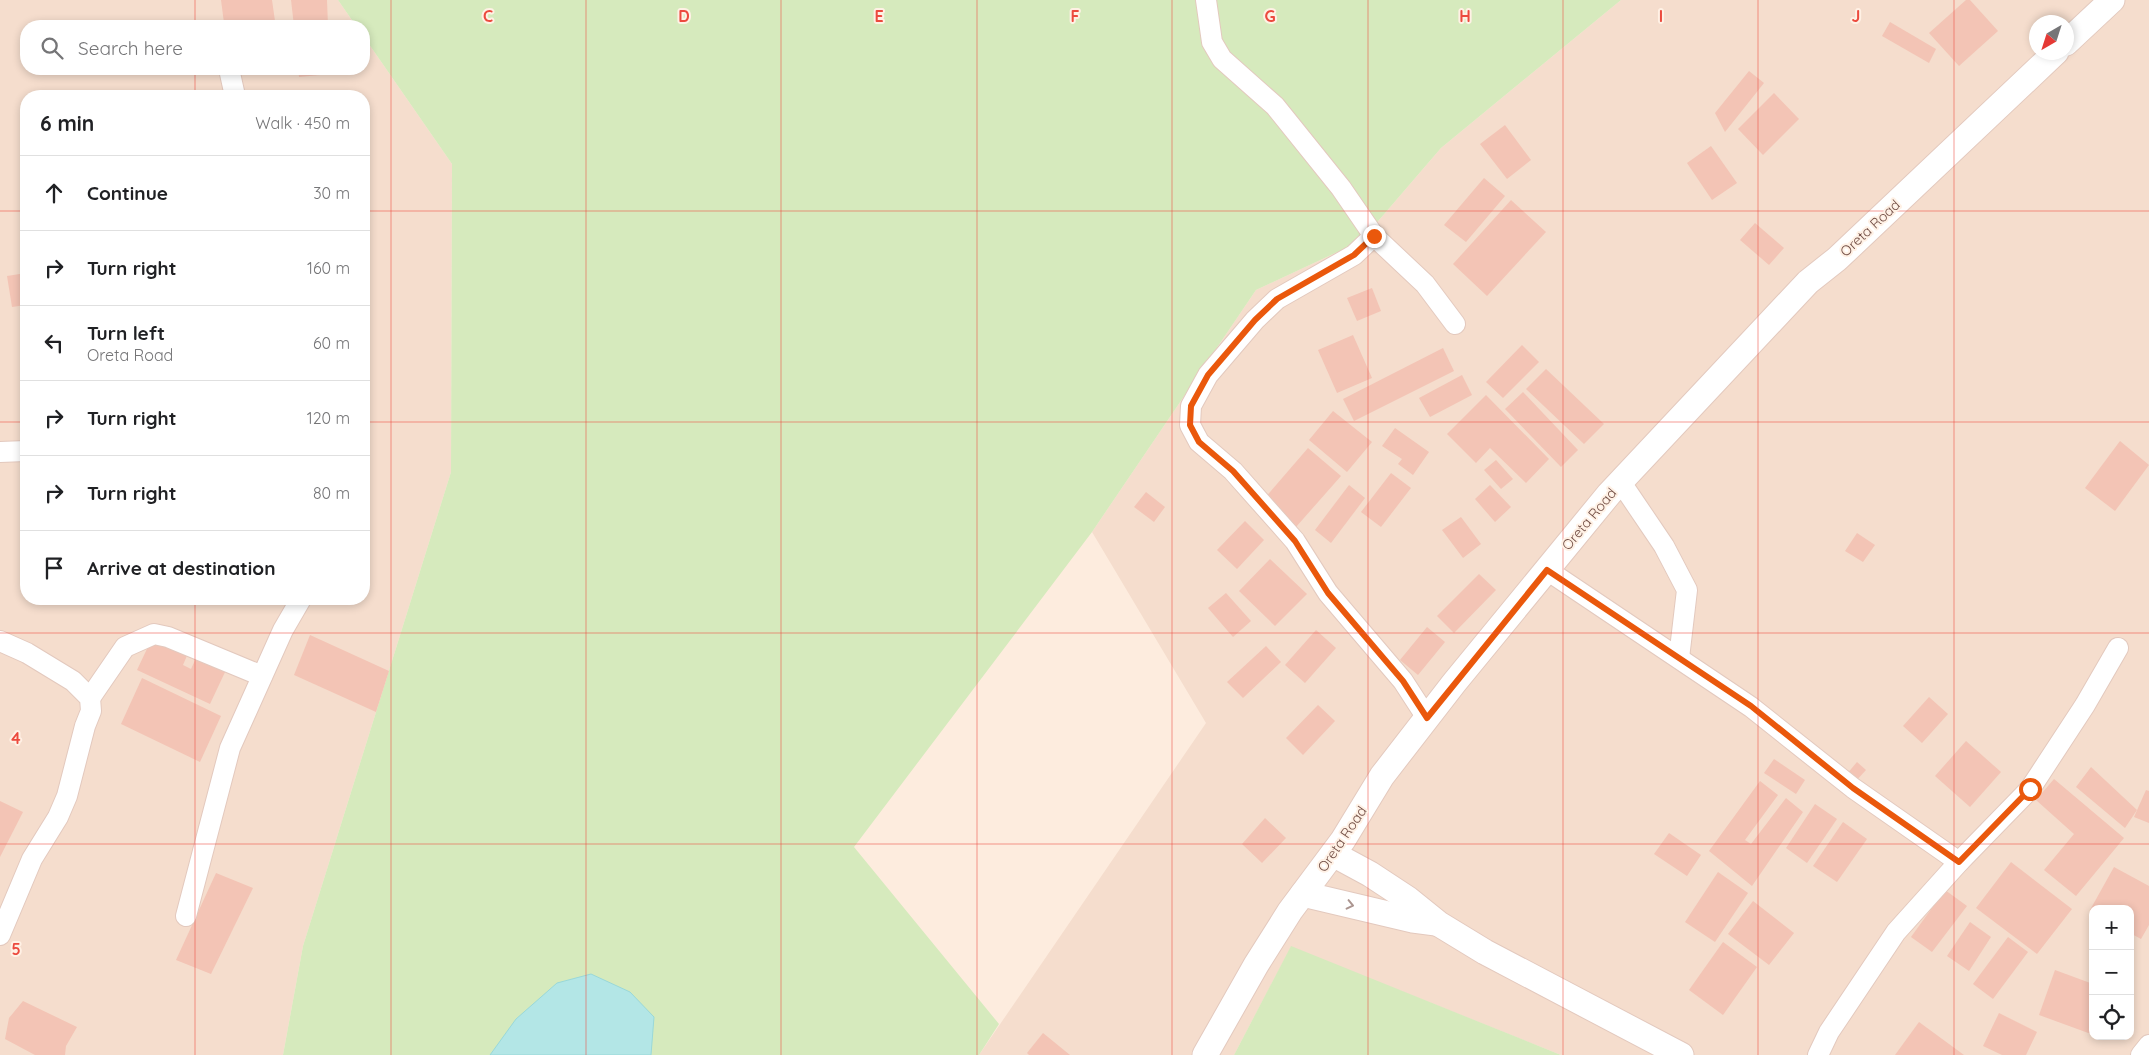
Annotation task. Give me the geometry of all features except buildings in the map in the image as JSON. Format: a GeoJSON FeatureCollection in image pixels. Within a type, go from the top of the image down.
{"type":"FeatureCollection","features":[{"type":"Feature","properties":{"kind":"street"},"geometry":{"type":"LineString","coordinates":[[1206,0],[1212,42],[1222,58],[1275,106],[1341,188],[1374,236],[1425,284],[1455,324]]}},
{"type":"Feature","properties":{"kind":"street"},"geometry":{"type":"LineString","coordinates":[[2074,36],[2112,0]]}},
{"type":"Feature","properties":{"kind":"street","name":"Oreta Road"},"geometry":{"type":"LineString","coordinates":[[1206,1055],[1256,965],[1303,894],[1343,840],[1382,776],[1620,481],[1808,282],[1837,260],[2048,60]]}},
{"type":"Feature","properties":{"kind":"street"},"geometry":{"type":"LineString","coordinates":[[230,75],[234,90]]}},
{"type":"Feature","properties":{"kind":"street"},"geometry":{"type":"LineString","coordinates":[[1374,236],[1354,255],[1277,299],[1255,320],[1208,375],[1191,406],[1190,425],[1199,442],[1233,471],[1295,541],[1328,593],[1403,681],[1427,718]]}},
{"type":"Feature","properties":{"kind":"street"},"geometry":{"type":"LineString","coordinates":[[0,452],[20,451]]}},
{"type":"Feature","properties":{"kind":"street"},"geometry":{"type":"LineString","coordinates":[[1620,481],[1664,546],[1687,590],[1679,658]]}},
{"type":"Feature","properties":{"kind":"street"},"geometry":{"type":"LineString","coordinates":[[1547,570],[1751,706],[1853,788],[1959,862]]}},
{"type":"Feature","properties":{"kind":"street"},"geometry":{"type":"LineString","coordinates":[[186,916],[230,748],[283,630],[298,605]]}},
{"type":"Feature","properties":{"kind":"street"},"geometry":{"type":"LineString","coordinates":[[0,935],[32,858],[58,817],[67,796],[85,726],[91,711],[90,698],[125,647],[154,634],[262,676]]}},
{"type":"Feature","properties":{"kind":"street"},"geometry":{"type":"LineString","coordinates":[[0,640],[27,653],[73,681],[90,698]]}},
{"type":"Feature","properties":{"kind":"street"},"geometry":{"type":"LineString","coordinates":[[1818,1055],[1829,1032],[1896,932],[1959,862],[2030,789],[2085,705],[2118,648]]}},
{"type":"Feature","properties":{"kind":"street"},"geometry":{"type":"LineString","coordinates":[[1332,854],[1370,874],[1439,924],[1544,984],[1681,1055]]}},
{"type":"Feature","properties":{"kind":"street"},"geometry":{"type":"LineString","coordinates":[[1303,894],[1413,920],[1439,924]]}},
{"type":"Feature","properties":{"kind":"street"},"geometry":{"type":"LineString","coordinates":[[2141,1055],[2149,1045]]}},
{"type":"Feature","properties":{"kind":"shaded area"},"geometry":{"type":"Polygon","coordinates":[[[0,0],[338,0],[352,20],[20,20],[20,75],[370,75],[370,46],[452,164],[451,472],[303,946],[283,1055],[0,1055],[0,0]]]}},
{"type":"Feature","properties":{"kind":"shaded area"},"geometry":{"type":"Polygon","coordinates":[[[1621,0],[2149,0],[2149,1055],[1561,1055],[1291,947],[1234,1055],[979,1055],[1206,723],[1092,532],[1256,290],[1361,241],[1441,148],[1621,0]]]}},
{"type":"Feature","properties":{"kind":"green space"},"geometry":{"type":"Polygon","coordinates":[[[338,0],[1621,0],[1441,148],[1361,241],[1256,290],[1092,532],[854,847],[999,1024],[979,1055],[283,1055],[303,946],[451,472],[452,164],[370,46],[370,20],[352,20],[338,0]]]}},
{"type":"Feature","properties":{"kind":"green space"},"geometry":{"type":"Polygon","coordinates":[[[1291,946],[1561,1055],[1234,1055],[1291,946]]]}},
{"type":"Feature","properties":{"kind":"water"},"geometry":{"type":"Polygon","coordinates":[[[591,974],[630,992],[654,1017],[651,1055],[490,1055],[516,1019],[557,983],[591,974]]]}},
{"type":"Feature","properties":{"kind":"route"},"geometry":{"type":"LineString","coordinates":[[1374,236],[1354,255],[1277,299],[1255,320],[1208,375],[1191,406],[1189,420],[1199,442],[1233,471],[1295,541],[1307,557],[1328,593],[1403,681],[1427,718],[1547,570],[1751,706],[1853,788],[1959,862],[2030,789]]}}]}
